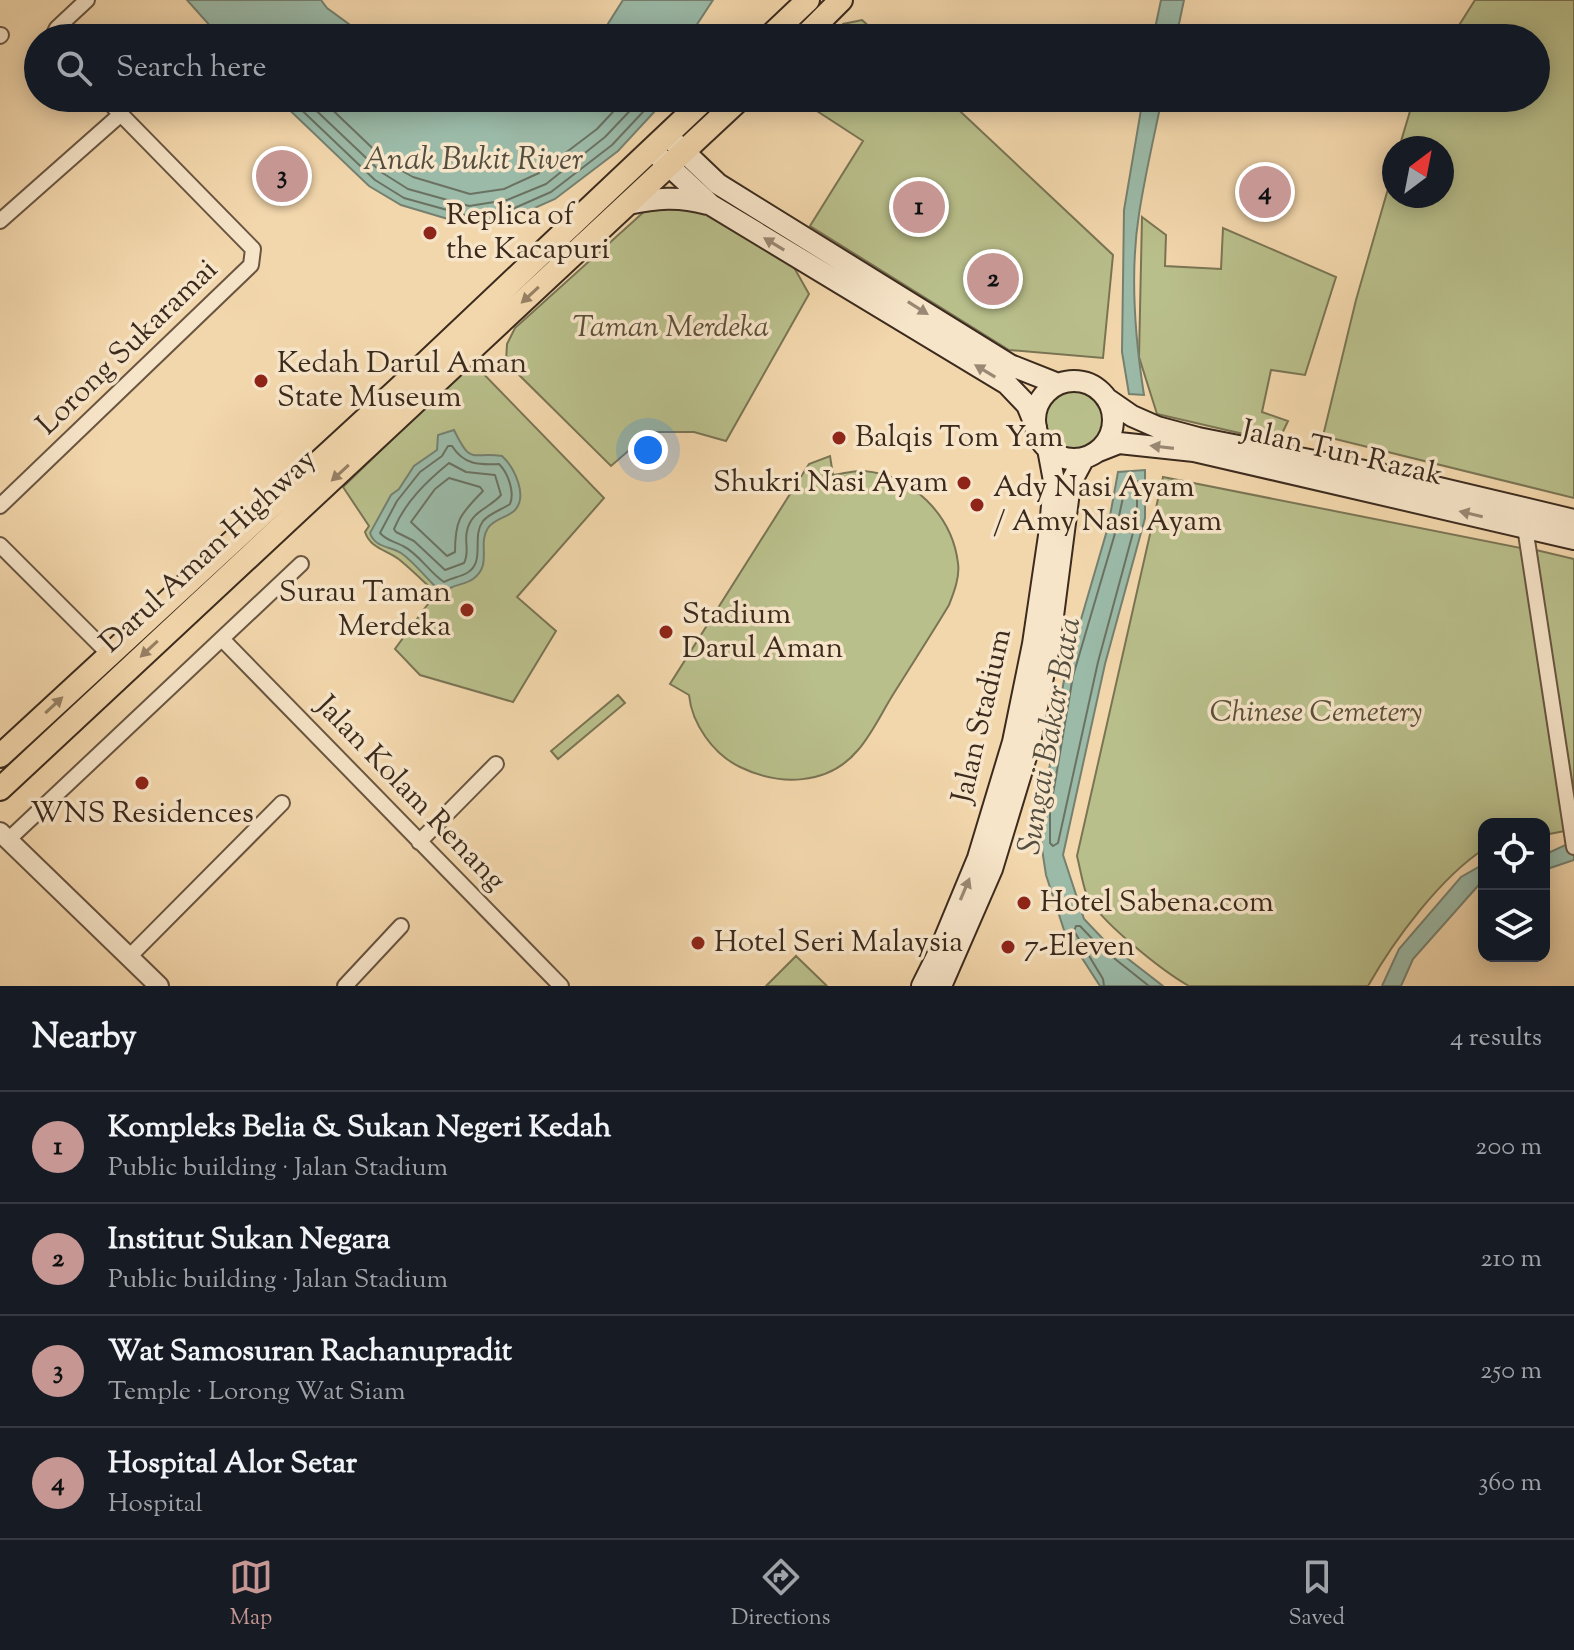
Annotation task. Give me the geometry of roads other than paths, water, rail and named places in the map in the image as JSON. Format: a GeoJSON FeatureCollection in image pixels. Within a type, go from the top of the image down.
{"type":"FeatureCollection","features":[{"type":"Feature","properties":{"kind":"main road"},"geometry":{"type":"LineString","coordinates":[[783,24],[808,0]]}},
{"type":"Feature","properties":{"kind":"main road"},"geometry":{"type":"LineString","coordinates":[[817,24],[841,0]]}},
{"type":"Feature","properties":{"kind":"main road","name":"Darul Aman Highway"},"geometry":{"type":"LineString","coordinates":[[1,755],[376,410],[691,112]]}},
{"type":"Feature","properties":{"kind":"main road","name":"Darul Aman Highway"},"geometry":{"type":"LineString","coordinates":[[0,789],[726,112]]}},
{"type":"Feature","properties":{"kind":"main road"},"geometry":{"type":"LineString","coordinates":[[659,142],[711,205]]}},
{"type":"Feature","properties":{"kind":"main road"},"geometry":{"type":"LineString","coordinates":[[676,159],[1010,365],[1058,384]]}},
{"type":"Feature","properties":{"kind":"main road"},"geometry":{"type":"LineString","coordinates":[[628,204],[656,198],[685,198],[711,205],[1007,384],[1027,405],[1040,439],[1048,449],[1071,459],[1090,455],[1111,432],[1113,420],[1106,398],[1095,387],[1070,381],[1058,384],[1039,402],[1036,427]]}},
{"type":"Feature","properties":{"kind":"main road","name":"Jalan Tun Razak"},"geometry":{"type":"LineString","coordinates":[[1106,398],[1132,416],[1157,427],[1198,438],[1380,474],[1574,520]]}},
{"type":"Feature","properties":{"kind":"main road","name":"Jalan Tun Razak"},"geometry":{"type":"LineString","coordinates":[[1090,455],[1119,443],[1194,451],[1574,539]]}},
{"type":"Feature","properties":{"kind":"main road","name":"Jalan Stadium"},"geometry":{"type":"LineString","coordinates":[[922,986],[978,858],[1013,742],[1035,630],[1050,529],[1054,481],[1048,449]]}},
{"type":"Feature","properties":{"kind":"main road","name":"Jalan Stadium"},"geometry":{"type":"LineString","coordinates":[[941,986],[992,869],[1029,747],[1049,647],[1070,484],[1090,455]]}},
{"type":"Feature","properties":{"kind":"street"},"geometry":{"type":"LineString","coordinates":[[61,24],[87,0]]}},
{"type":"Feature","properties":{"kind":"street"},"geometry":{"type":"LineString","coordinates":[[0,221],[121,114]]}},
{"type":"Feature","properties":{"kind":"street","name":"Lorong Sukaramai"},"geometry":{"type":"LineString","coordinates":[[0,506],[251,265],[254,256],[253,249],[121,114]]}},
{"type":"Feature","properties":{"kind":"street"},"geometry":{"type":"LineString","coordinates":[[1525,527],[1573,843]]}},
{"type":"Feature","properties":{"kind":"street"},"geometry":{"type":"LineString","coordinates":[[0,545],[109,654]]}},
{"type":"Feature","properties":{"kind":"street"},"geometry":{"type":"LineString","coordinates":[[159,986],[4,836],[301,564]]}},
{"type":"Feature","properties":{"kind":"street","name":"Jalan Kolam Renang"},"geometry":{"type":"LineString","coordinates":[[222,639],[561,986]]}},
{"type":"Feature","properties":{"kind":"street"},"geometry":{"type":"LineString","coordinates":[[419,842],[496,764]]}},
{"type":"Feature","properties":{"kind":"street"},"geometry":{"type":"LineString","coordinates":[[129,957],[282,803]]}},
{"type":"Feature","properties":{"kind":"street"},"geometry":{"type":"LineString","coordinates":[[345,986],[401,926]]}},
{"type":"Feature","properties":{"kind":"water"},"geometry":{"type":"Polygon","coordinates":[[[187,0],[321,0],[349,24],[208,24],[187,0]]]}},
{"type":"Feature","properties":{"kind":"water"},"geometry":{"type":"Polygon","coordinates":[[[623,0],[713,0],[697,24],[608,24],[623,0]]]}},
{"type":"Feature","properties":{"kind":"water"},"geometry":{"type":"Polygon","coordinates":[[[1161,0],[1184,0],[1179,24],[1156,24],[1161,0]]]}},
{"type":"Feature","properties":{"kind":"water","name":"Anak Bukit River"},"geometry":{"type":"Polygon","coordinates":[[[292,112],[654,112],[618,151],[555,199],[512,218],[468,225],[401,205],[369,186],[292,112]]]}},
{"type":"Feature","properties":{"kind":"water"},"geometry":{"type":"Polygon","coordinates":[[[1141,112],[1159,112],[1136,236],[1136,328],[1144,395],[1129,394],[1122,352],[1124,210],[1141,112]]]}},
{"type":"Feature","properties":{"kind":"water"},"geometry":{"type":"Polygon","coordinates":[[[454,430],[469,453],[502,456],[518,482],[520,498],[514,511],[488,528],[484,541],[484,561],[479,573],[470,581],[450,588],[450,593],[439,593],[406,557],[379,544],[370,533],[391,495],[399,489],[414,466],[437,450],[438,435],[454,430]]]}},
{"type":"Feature","properties":{"kind":"water","name":"Sungai Bakar Bata"},"geometry":{"type":"Polygon","coordinates":[[[1145,470],[1145,518],[1105,664],[1063,855],[1084,919],[1105,941],[1163,986],[1100,986],[1064,930],[1046,875],[1042,812],[1065,674],[1108,527],[1118,472],[1145,470]]]}},
{"type":"Feature","properties":{"kind":"water"},"geometry":{"type":"Polygon","coordinates":[[[1574,841],[1574,860],[1550,868],[1550,852],[1574,841]]]}},
{"type":"Feature","properties":{"kind":"water"},"geometry":{"type":"Polygon","coordinates":[[[1478,867],[1478,886],[1413,959],[1401,986],[1382,986],[1399,949],[1461,877],[1478,867]]]}},
{"type":"Feature","properties":{"kind":"place","name":"Wat Samosuran Rachanupradit"},"geometry":{"type":"Point","coordinates":[282,176]}},
{"type":"Feature","properties":{"kind":"place","name":"Hospital Alor Setar"},"geometry":{"type":"Point","coordinates":[1265,192]}},
{"type":"Feature","properties":{"kind":"place","name":"Kompleks Belia & Sukan Negeri Kedah"},"geometry":{"type":"Point","coordinates":[919,207]}},
{"type":"Feature","properties":{"kind":"place","name":"Replica of the Kacapuri"},"geometry":{"type":"Point","coordinates":[430,233]}},
{"type":"Feature","properties":{"kind":"place","name":"Institut Sukan Negara"},"geometry":{"type":"Point","coordinates":[993,279]}},
{"type":"Feature","properties":{"kind":"place","name":"Kedah Darul Aman State Museum"},"geometry":{"type":"Point","coordinates":[261,381]}},
{"type":"Feature","properties":{"kind":"place","name":"Balqis Tom Yam"},"geometry":{"type":"Point","coordinates":[839,438]}},
{"type":"Feature","properties":{"kind":"place","name":"Shukri Nasi Ayam"},"geometry":{"type":"Point","coordinates":[964,483]}},
{"type":"Feature","properties":{"kind":"place","name":"Ady Nasi Ayam / Amy Nasi Ayam"},"geometry":{"type":"Point","coordinates":[977,505]}},
{"type":"Feature","properties":{"kind":"place","name":"Surau Taman Merdeka"},"geometry":{"type":"Point","coordinates":[467,610]}},
{"type":"Feature","properties":{"kind":"place","name":"Stadium Darul Aman"},"geometry":{"type":"Point","coordinates":[666,632]}},
{"type":"Feature","properties":{"kind":"place","name":"WNS Residences"},"geometry":{"type":"Point","coordinates":[142,783]}},
{"type":"Feature","properties":{"kind":"place","name":"Hotel Sabena.com"},"geometry":{"type":"Point","coordinates":[1024,903]}},
{"type":"Feature","properties":{"kind":"place","name":"Hotel Seri Malaysia"},"geometry":{"type":"Point","coordinates":[698,943]}},
{"type":"Feature","properties":{"kind":"place","name":"7-Eleven"},"geometry":{"type":"Point","coordinates":[1008,947]}},
{"type":"Feature","properties":{"kind":"park label","name":"Taman Merdeka"},"geometry":{"type":"Point","coordinates":[671,328]}},
{"type":"Feature","properties":{"kind":"park label","name":"Chinese Cemetery"},"geometry":{"type":"Point","coordinates":[1316,713]}}]}
